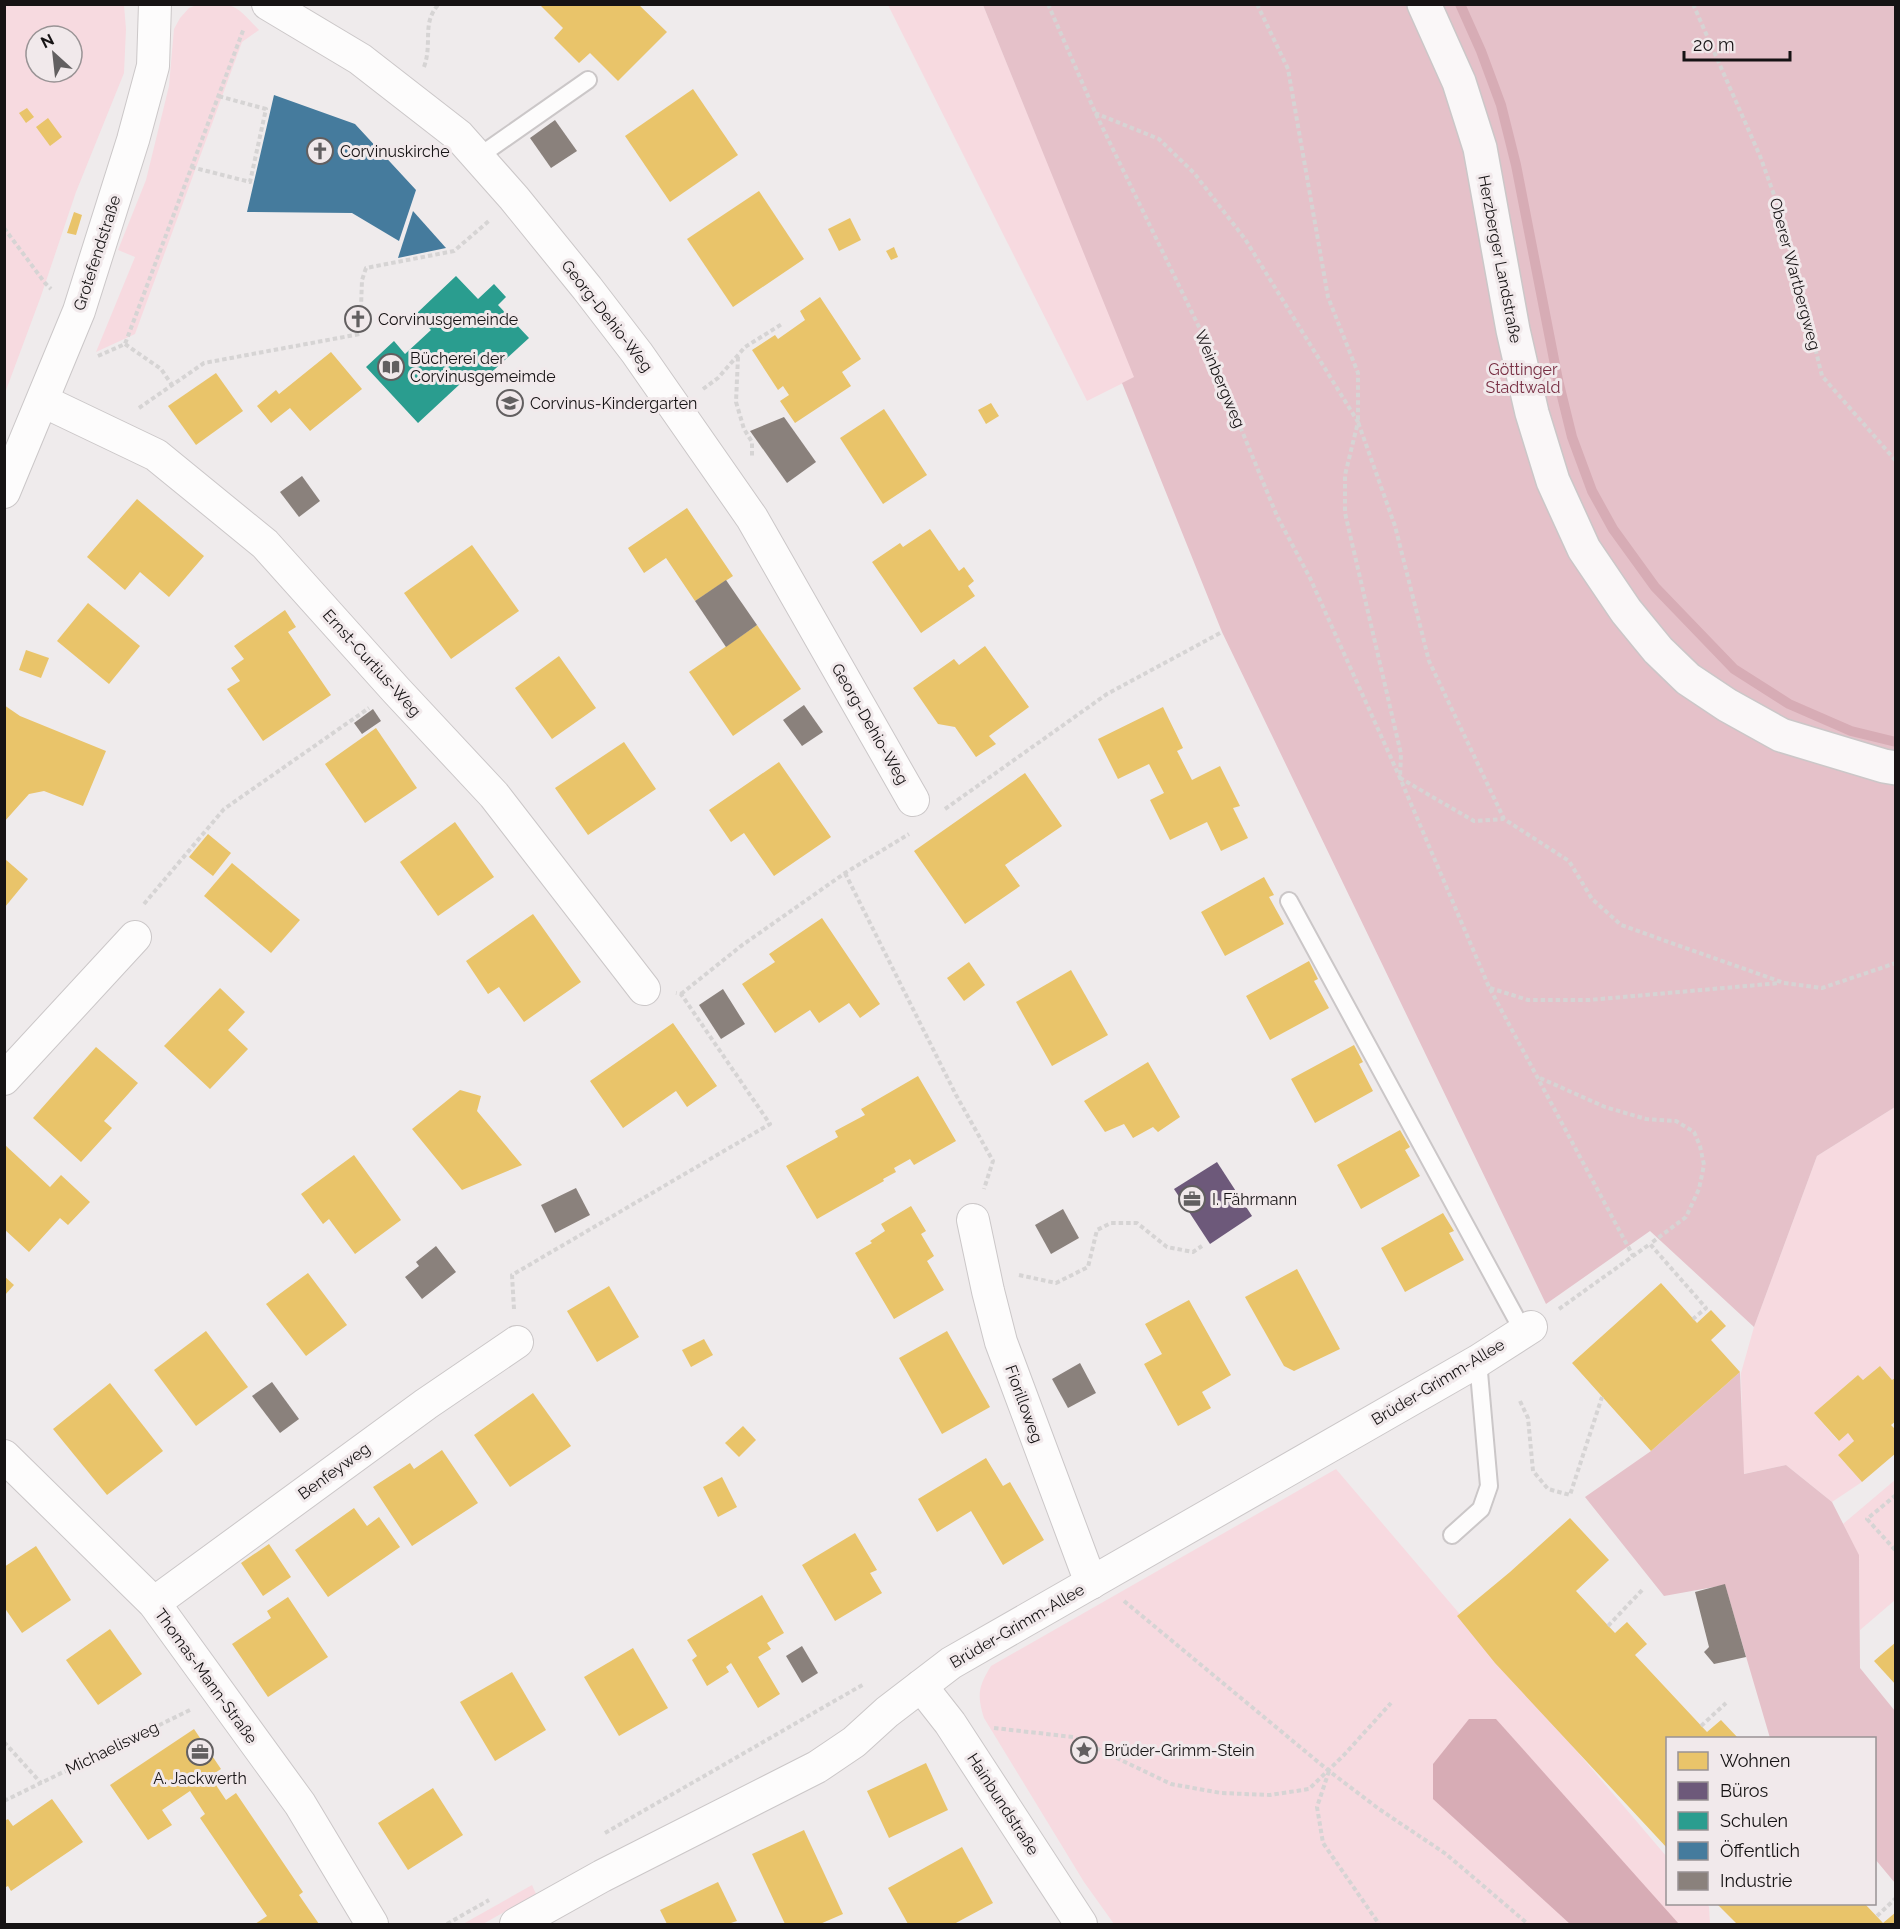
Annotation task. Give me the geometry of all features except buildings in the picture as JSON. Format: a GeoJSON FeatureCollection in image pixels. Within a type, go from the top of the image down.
{"type":"FeatureCollection","features":[{"type":"Feature","properties":{"kind":"street","name":"Grotefendstraße"},"geometry":{"type":"LineString","coordinates":[[4,492],[79,311],[132,140],[153,66],[154,4]]}},
{"type":"Feature","properties":{"kind":"street","name":"Georg-Dehio-Weg"},"geometry":{"type":"LineString","coordinates":[[268,4],[360,59],[459,136],[514,198],[637,353],[752,518],[915,814]]}},
{"type":"Feature","properties":{"kind":"street","name":"Herzberger Landstraße"},"geometry":{"type":"LineString","coordinates":[[1424,4],[1459,82],[1479,148],[1513,330],[1532,413],[1553,481],[1584,549],[1626,611],[1658,650],[1688,679],[1781,735],[1896,768]]}},
{"type":"Feature","properties":{"kind":"street","name":"Ernst-Curtius-Weg"},"geometry":{"type":"LineString","coordinates":[[43,401],[156,455],[265,544],[494,795],[644,989]]}},
{"type":"Feature","properties":{"kind":"street"},"geometry":{"type":"LineString","coordinates":[[4,1079],[135,937]]}},
{"type":"Feature","properties":{"kind":"street","name":"Fiorilloweg"},"geometry":{"type":"LineString","coordinates":[[973,1220],[1001,1342],[1096,1580]]}},
{"type":"Feature","properties":{"kind":"street","name":"Brüder-Grimm-Allee"},"geometry":{"type":"LineString","coordinates":[[516,1924],[602,1876],[817,1767],[854,1742],[887,1712],[951,1663],[1478,1360],[1527,1329]]}},
{"type":"Feature","properties":{"kind":"street","name":"Benfeyweg"},"geometry":{"type":"LineString","coordinates":[[154,1603],[417,1410],[517,1342]]}},
{"type":"Feature","properties":{"kind":"street","name":"Thomas-Mann-Straße"},"geometry":{"type":"LineString","coordinates":[[4,1456],[154,1603],[300,1804],[372,1924]]}},
{"type":"Feature","properties":{"kind":"street","name":"Hainbundstraße"},"geometry":{"type":"LineString","coordinates":[[921,1686],[950,1723],[1081,1924]]}},
{"type":"Feature","properties":{"kind":"lane"},"geometry":{"type":"LineString","coordinates":[[478,158],[588,80]]}},
{"type":"Feature","properties":{"kind":"lane","name":"Brüder-Grimm-Allee"},"geometry":{"type":"LineString","coordinates":[[1288,901],[1527,1329]]}},
{"type":"Feature","properties":{"kind":"lane"},"geometry":{"type":"LineString","coordinates":[[1452,1535],[1481,1509],[1489,1486],[1478,1360]]}},
{"type":"Feature","properties":{"kind":"path"},"geometry":{"type":"LineString","coordinates":[[402,92],[424,66],[429,51],[428,21],[439,4]]}},
{"type":"Feature","properties":{"kind":"path","name":"Weinbergweg"},"geometry":{"type":"LineString","coordinates":[[1048,4],[1095,112],[1200,329],[1277,516],[1311,578],[1489,987],[1633,1256]]}},
{"type":"Feature","properties":{"kind":"path"},"geometry":{"type":"LineString","coordinates":[[1257,4],[1288,69],[1328,297],[1358,373],[1358,422],[1345,475],[1345,513],[1401,754],[1400,778],[1474,822],[1504,819]]}},
{"type":"Feature","properties":{"kind":"path","name":"Oberer Wartbergweg"},"geometry":{"type":"LineString","coordinates":[[1694,4],[1760,156],[1786,228],[1822,376],[1896,461]]}},
{"type":"Feature","properties":{"kind":"path"},"geometry":{"type":"LineString","coordinates":[[93,359],[125,344],[245,25]]}},
{"type":"Feature","properties":{"kind":"path"},"geometry":{"type":"LineString","coordinates":[[191,167],[250,182],[266,109],[218,96]]}},
{"type":"Feature","properties":{"kind":"path"},"geometry":{"type":"LineString","coordinates":[[1095,112],[1159,139],[1194,173],[1245,239],[1358,422],[1395,526],[1429,661],[1504,819],[1569,861],[1592,898],[1621,925],[1784,982],[1822,988],[1896,963]]}},
{"type":"Feature","properties":{"kind":"path"},"geometry":{"type":"LineString","coordinates":[[134,412],[204,363],[360,334],[362,280],[366,268],[454,251],[514,198]]}},
{"type":"Feature","properties":{"kind":"path"},"geometry":{"type":"LineString","coordinates":[[4,228],[45,283],[79,311]]}},
{"type":"Feature","properties":{"kind":"path"},"geometry":{"type":"LineString","coordinates":[[718,378],[745,347],[782,324]]}},
{"type":"Feature","properties":{"kind":"path"},"geometry":{"type":"LineString","coordinates":[[125,344],[161,369],[172,385]]}},
{"type":"Feature","properties":{"kind":"path"},"geometry":{"type":"LineString","coordinates":[[738,357],[736,402],[744,429],[752,442]]}},
{"type":"Feature","properties":{"kind":"path"},"geometry":{"type":"LineString","coordinates":[[942,811],[1107,694],[1222,632]]}},
{"type":"Feature","properties":{"kind":"path"},"geometry":{"type":"LineString","coordinates":[[135,937],[141,908],[224,809],[396,690]]}},
{"type":"Feature","properties":{"kind":"path"},"geometry":{"type":"LineString","coordinates":[[644,989],[681,994],[741,946],[845,873],[867,861],[915,814]]}},
{"type":"Feature","properties":{"kind":"path"},"geometry":{"type":"LineString","coordinates":[[845,873],[956,1095],[993,1161],[973,1220]]}},
{"type":"Feature","properties":{"kind":"path"},"geometry":{"type":"LineString","coordinates":[[1489,987],[1528,1000],[1589,1000],[1784,982]]}},
{"type":"Feature","properties":{"kind":"path"},"geometry":{"type":"LineString","coordinates":[[517,1342],[512,1275],[770,1125],[681,994]]}},
{"type":"Feature","properties":{"kind":"path"},"geometry":{"type":"LineString","coordinates":[[1527,1329],[1686,1217],[1699,1189],[1704,1165],[1694,1132],[1676,1121],[1646,1119],[1605,1107],[1539,1078]]}},
{"type":"Feature","properties":{"kind":"path"},"geometry":{"type":"LineString","coordinates":[[983,1267],[1056,1284],[1088,1268],[1097,1230],[1111,1223],[1137,1223],[1167,1247],[1192,1252],[1202,1246]]}},
{"type":"Feature","properties":{"kind":"path"},"geometry":{"type":"LineString","coordinates":[[1650,1244],[1706,1308],[1693,1319]]}},
{"type":"Feature","properties":{"kind":"path"},"geometry":{"type":"LineString","coordinates":[[1520,1401],[1528,1418],[1533,1471],[1548,1490],[1570,1495],[1602,1397]]}},
{"type":"Feature","properties":{"kind":"path"},"geometry":{"type":"LineString","coordinates":[[1896,1495],[1867,1519],[1896,1551]]}},
{"type":"Feature","properties":{"kind":"path"},"geometry":{"type":"LineString","coordinates":[[1096,1580],[1329,1771],[1379,1809],[1446,1854],[1528,1924]]}},
{"type":"Feature","properties":{"kind":"path"},"geometry":{"type":"LineString","coordinates":[[1608,1626],[1644,1588]]}},
{"type":"Feature","properties":{"kind":"path"},"geometry":{"type":"LineString","coordinates":[[600,1836],[864,1684],[887,1712]]}},
{"type":"Feature","properties":{"kind":"path","name":"Michaelisweg"},"geometry":{"type":"LineString","coordinates":[[4,1801],[220,1696]]}},
{"type":"Feature","properties":{"kind":"path"},"geometry":{"type":"LineString","coordinates":[[950,1723],[1073,1737],[1171,1784],[1221,1793],[1270,1795],[1309,1789],[1329,1771],[1391,1703]]}},
{"type":"Feature","properties":{"kind":"path"},"geometry":{"type":"LineString","coordinates":[[1701,1726],[1726,1703]]}},
{"type":"Feature","properties":{"kind":"path"},"geometry":{"type":"LineString","coordinates":[[4,1742],[41,1783]]}},
{"type":"Feature","properties":{"kind":"path"},"geometry":{"type":"LineString","coordinates":[[1329,1771],[1317,1807],[1323,1842],[1379,1924]]}},
{"type":"Feature","properties":{"kind":"path"},"geometry":{"type":"LineString","coordinates":[[447,1924],[498,1895]]}},
{"type":"Feature","properties":{"kind":"path"},"geometry":{"type":"LineString","coordinates":[[1876,1916],[1896,1898]]}},
{"type":"Feature","properties":{"kind":"shaded area"},"geometry":{"type":"Polygon","coordinates":[[[199,4],[221,4],[234,7],[259,30],[242,42],[135,334],[96,352],[135,257],[118,250],[146,180],[169,86],[174,29],[189,8],[199,4]]]}},
{"type":"Feature","properties":{"kind":"shaded area"},"geometry":{"type":"Polygon","coordinates":[[[5,5],[124,5],[126,29],[124,73],[76,192],[5,393],[5,5]]]}},
{"type":"Feature","properties":{"kind":"shaded area"},"geometry":{"type":"Polygon","coordinates":[[[888,5],[983,5],[1135,377],[1087,401],[888,5]]]}},
{"type":"Feature","properties":{"kind":"shaded area"},"geometry":{"type":"Polygon","coordinates":[[[1895,1107],[1895,1377],[1892,1380],[1880,1366],[1863,1380],[1858,1375],[1814,1413],[1838,1441],[1848,1433],[1854,1441],[1838,1455],[1862,1482],[1832,1502],[1786,1465],[1743,1474],[1741,1373],[1754,1327],[1817,1156],[1895,1107]]]}},
{"type":"Feature","properties":{"kind":"shaded area"},"geometry":{"type":"Polygon","coordinates":[[[1336,1469],[1666,1856],[1666,1905],[1708,1905],[1710,1924],[1114,1924],[1084,1882],[984,1718],[980,1691],[991,1666],[1336,1469]]]}},
{"type":"Feature","properties":{"kind":"shaded area"},"geometry":{"type":"Polygon","coordinates":[[[1895,1480],[1895,1600],[1860,1630],[1859,1556],[1843,1524],[1895,1480]]]}},
{"type":"Feature","properties":{"kind":"shaded area"},"geometry":{"type":"Polygon","coordinates":[[[1469,1719],[1496,1719],[1679,1924],[1570,1924],[1433,1799],[1433,1764],[1469,1719]]]}},
{"type":"Feature","properties":{"kind":"shaded area"},"geometry":{"type":"Polygon","coordinates":[[[532,1885],[536,1894],[483,1924],[463,1924],[532,1885]]]}},
{"type":"Feature","properties":{"kind":"green space","name":"Göttinger Stadtwald"},"geometry":{"type":"Polygon","coordinates":[[[983,5],[1895,5],[1895,1107],[1817,1156],[1754,1327],[1650,1231],[1546,1304],[1222,632],[1122,383],[1134,377],[983,5]]]}},
{"type":"Feature","properties":{"kind":"green space"},"geometry":{"type":"Polygon","coordinates":[[[1740,1372],[1744,1474],[1786,1465],[1832,1502],[1859,1555],[1860,1668],[1895,1711],[1895,1883],[1876,1860],[1876,1737],[1770,1737],[1725,1585],[1664,1596],[1585,1497],[1651,1451],[1740,1372]]]}},
{"type":"Feature","properties":{"kind":"waterway"},"geometry":{"type":"LineString","coordinates":[[1460,4],[1501,105],[1516,165],[1558,380],[1572,437],[1592,491],[1613,529],[1655,587],[1734,669],[1789,704],[1851,731],[1896,742]]}},
{"type":"Feature","properties":{"kind":"place","name":"Corvinuskirche"},"geometry":{"type":"Point","coordinates":[320,151]}},
{"type":"Feature","properties":{"kind":"place","name":"Corvinusgemeinde"},"geometry":{"type":"Point","coordinates":[358,319]}},
{"type":"Feature","properties":{"kind":"place","name":"Bücherei der Corvinusgemeimde"},"geometry":{"type":"Point","coordinates":[391,367]}},
{"type":"Feature","properties":{"kind":"place","name":"Corvinus-Kindergarten"},"geometry":{"type":"Point","coordinates":[510,403]}},
{"type":"Feature","properties":{"kind":"place","name":"I. Fährmann"},"geometry":{"type":"Point","coordinates":[1192,1199]}},
{"type":"Feature","properties":{"kind":"place","name":"Brüder-Grimm-Stein"},"geometry":{"type":"Point","coordinates":[1084,1750]}},
{"type":"Feature","properties":{"kind":"place","name":"A. Jackwerth"},"geometry":{"type":"Point","coordinates":[200,1752]}}]}
